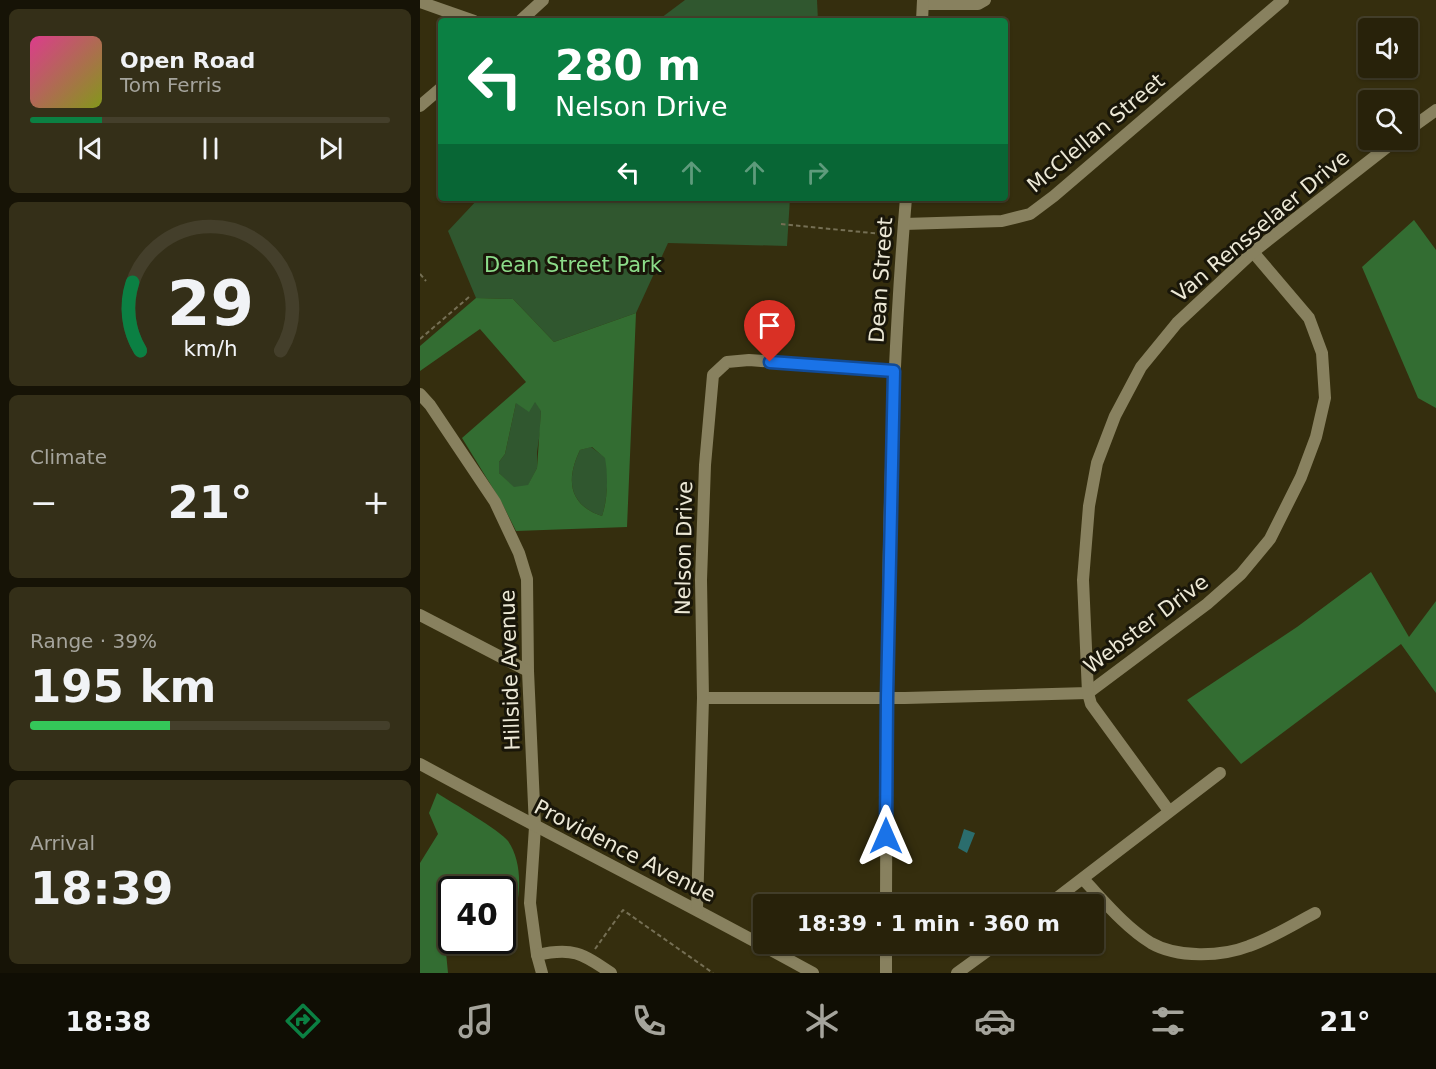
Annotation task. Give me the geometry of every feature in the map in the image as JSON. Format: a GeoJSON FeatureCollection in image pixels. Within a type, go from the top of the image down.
{"type":"FeatureCollection","features":[{"type":"Feature","properties":{"kind":"street"},"geometry":{"type":"LineString","coordinates":[[523,18],[543,0]]}},
{"type":"Feature","properties":{"kind":"street"},"geometry":{"type":"LineString","coordinates":[[922,18],[923,2],[978,4],[985,0]]}},
{"type":"Feature","properties":{"kind":"street","name":"McClellan Street"},"geometry":{"type":"LineString","coordinates":[[904,230],[1002,221],[1030,214],[1283,0]]}},
{"type":"Feature","properties":{"kind":"street"},"geometry":{"type":"LineString","coordinates":[[420,2],[465,18]]}},
{"type":"Feature","properties":{"kind":"street"},"geometry":{"type":"LineString","coordinates":[[420,106],[438,91]]}},
{"type":"Feature","properties":{"kind":"street"},"geometry":{"type":"LineString","coordinates":[[1418,123],[1436,110]]}},
{"type":"Feature","properties":{"kind":"street","name":"Van Rensselaer Drive"},"geometry":{"type":"LineString","coordinates":[[1168,811],[1091,704],[1088,693],[1083,580],[1089,506],[1097,463],[1115,416],[1141,367],[1177,323],[1253,252],[1383,150]]}},
{"type":"Feature","properties":{"kind":"street","name":"Dean Street"},"geometry":{"type":"LineString","coordinates":[[886,894],[887,698],[894,371],[906,201]]}},
{"type":"Feature","properties":{"kind":"street","name":"Webster Drive"},"geometry":{"type":"LineString","coordinates":[[703,698],[887,698],[1088,693],[1207,604],[1241,574],[1270,539],[1301,477],[1317,437],[1325,398],[1322,353],[1309,318],[1253,252]]}},
{"type":"Feature","properties":{"kind":"street","name":"Nelson Drive"},"geometry":{"type":"LineString","coordinates":[[697,909],[703,698],[701,580],[705,465],[714,375],[727,362],[748,360],[894,371]]}},
{"type":"Feature","properties":{"kind":"street","name":"Hillside Avenue"},"geometry":{"type":"LineString","coordinates":[[420,394],[430,405],[495,502],[519,553],[527,579],[528,671],[535,827],[530,903],[537,955],[542,973]]}},
{"type":"Feature","properties":{"kind":"street"},"geometry":{"type":"LineString","coordinates":[[420,615],[528,671]]}},
{"type":"Feature","properties":{"kind":"street","name":"Providence Avenue"},"geometry":{"type":"LineString","coordinates":[[420,764],[535,827],[697,909],[813,973]]}},
{"type":"Feature","properties":{"kind":"street"},"geometry":{"type":"LineString","coordinates":[[1063,894],[1220,773]]}},
{"type":"Feature","properties":{"kind":"street"},"geometry":{"type":"LineString","coordinates":[[1084,879],[1126,924],[1152,943],[1178,953],[1216,953],[1249,946],[1315,913]]}},
{"type":"Feature","properties":{"kind":"street"},"geometry":{"type":"LineString","coordinates":[[537,955],[559,950],[589,958],[611,973]]}},
{"type":"Feature","properties":{"kind":"street"},"geometry":{"type":"LineString","coordinates":[[886,954],[886,973]]}},
{"type":"Feature","properties":{"kind":"street"},"geometry":{"type":"LineString","coordinates":[[957,973],[983,954]]}},
{"type":"Feature","properties":{"kind":"path"},"geometry":{"type":"LineString","coordinates":[[782,224],[904,230]]}},
{"type":"Feature","properties":{"kind":"path"},"geometry":{"type":"LineString","coordinates":[[420,274],[426,281]]}},
{"type":"Feature","properties":{"kind":"path"},"geometry":{"type":"LineString","coordinates":[[420,339],[469,297]]}},
{"type":"Feature","properties":{"kind":"path"},"geometry":{"type":"LineString","coordinates":[[589,958],[623,910],[713,973]]}},
{"type":"Feature","properties":{"kind":"green space"},"geometry":{"type":"Polygon","coordinates":[[[685,0],[817,0],[818,18],[661,18],[685,0]]]}},
{"type":"Feature","properties":{"kind":"green space","name":"Dean Street Park"},"geometry":{"type":"Polygon","coordinates":[[[476,201],[790,201],[787,246],[668,243],[636,313],[554,342],[513,299],[476,298],[448,231],[476,201]]]}},
{"type":"Feature","properties":{"kind":"green space"},"geometry":{"type":"Polygon","coordinates":[[[1414,220],[1436,250],[1436,408],[1418,398],[1362,267],[1414,220]]]}},
{"type":"Feature","properties":{"kind":"green space"},"geometry":{"type":"Polygon","coordinates":[[[476,298],[513,299],[554,342],[636,313],[627,527],[516,531],[502,503],[462,438],[526,382],[480,329],[420,371],[420,346],[476,298]],[[535,402],[529,412],[516,403],[505,454],[499,462],[499,473],[514,487],[528,485],[537,468],[541,411],[535,402]],[[592,447],[580,450],[573,471],[573,490],[582,505],[602,516],[607,479],[605,458],[592,447]]]}},
{"type":"Feature","properties":{"kind":"green space"},"geometry":{"type":"Polygon","coordinates":[[[535,401],[541,410],[537,468],[528,486],[514,488],[499,473],[499,462],[505,454],[516,403],[535,401]]]}},
{"type":"Feature","properties":{"kind":"green space"},"geometry":{"type":"Polygon","coordinates":[[[591,447],[606,458],[607,487],[602,516],[582,505],[573,490],[573,471],[580,450],[591,447]]]}},
{"type":"Feature","properties":{"kind":"green space"},"geometry":{"type":"Polygon","coordinates":[[[1371,572],[1409,637],[1436,601],[1436,693],[1401,644],[1241,764],[1187,700],[1297,627],[1371,572]]]}},
{"type":"Feature","properties":{"kind":"green space"},"geometry":{"type":"Polygon","coordinates":[[[437,793],[504,836],[513,851],[519,873],[516,909],[516,876],[438,876],[438,954],[446,954],[448,973],[420,973],[420,863],[438,834],[429,813],[437,793]]]}},
{"type":"Feature","properties":{"kind":"water"},"geometry":{"type":"Polygon","coordinates":[[[964,829],[975,833],[967,853],[958,848],[964,829]]]}},
{"type":"Feature","properties":{"kind":"route"},"geometry":{"type":"LineString","coordinates":[[770,362],[894,371],[886,836]]}}]}
